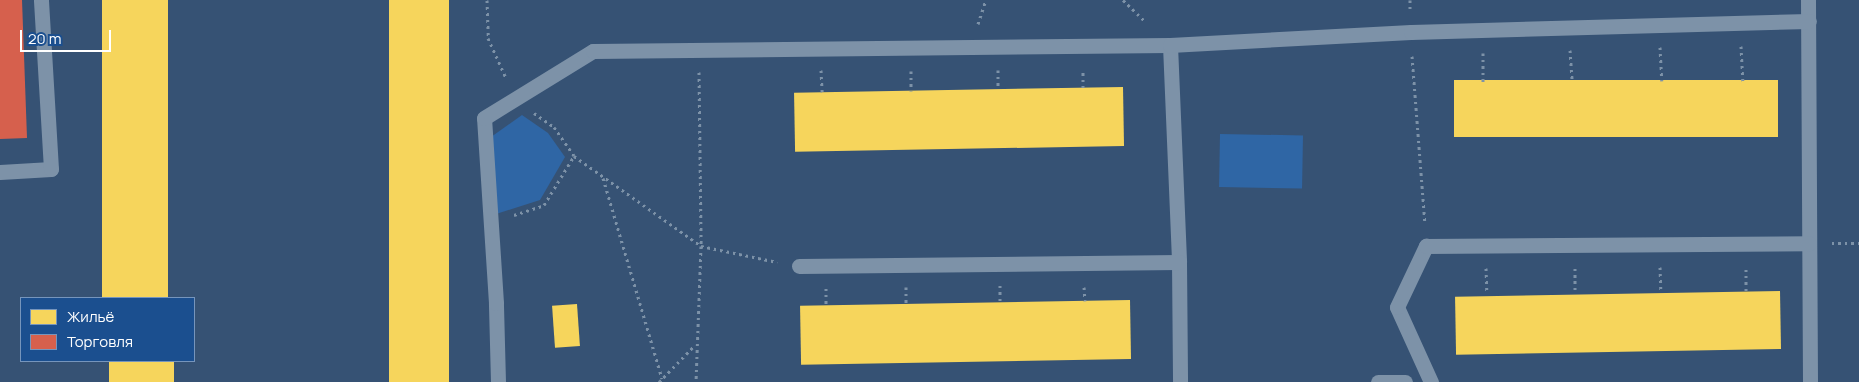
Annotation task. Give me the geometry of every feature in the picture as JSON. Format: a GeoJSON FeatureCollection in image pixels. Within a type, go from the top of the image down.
{"type":"FeatureCollection","features":[{"type":"Feature","properties":{"kind":"lane"},"geometry":{"type":"LineString","coordinates":[[0,172],[51,169],[41,0]]}},
{"type":"Feature","properties":{"kind":"lane"},"geometry":{"type":"LineString","coordinates":[[1808,0],[1810,382]]}},
{"type":"Feature","properties":{"kind":"lane"},"geometry":{"type":"LineString","coordinates":[[498,382],[484,118],[514,97],[593,50],[1170,45],[1411,32],[1809,21]]}},
{"type":"Feature","properties":{"kind":"lane"},"geometry":{"type":"LineString","coordinates":[[1170,45],[1179,262],[1180,382]]}},
{"type":"Feature","properties":{"kind":"lane"},"geometry":{"type":"LineString","coordinates":[[1431,382],[1397,307],[1426,246],[1809,243]]}},
{"type":"Feature","properties":{"kind":"lane"},"geometry":{"type":"LineString","coordinates":[[799,266],[1179,262]]}},
{"type":"Feature","properties":{"kind":"lane"},"geometry":{"type":"LineString","coordinates":[[1378,382],[1405,382]]}},
{"type":"Feature","properties":{"kind":"path"},"geometry":{"type":"LineString","coordinates":[[487,0],[488,38],[514,97],[554,128],[574,156],[701,246],[799,266]]}},
{"type":"Feature","properties":{"kind":"path"},"geometry":{"type":"LineString","coordinates":[[1410,0],[1426,246]]}},
{"type":"Feature","properties":{"kind":"path"},"geometry":{"type":"LineString","coordinates":[[1740,23],[1743,81]]}},
{"type":"Feature","properties":{"kind":"path"},"geometry":{"type":"LineString","coordinates":[[1658,25],[1662,81]]}},
{"type":"Feature","properties":{"kind":"path"},"geometry":{"type":"LineString","coordinates":[[1569,28],[1572,82]]}},
{"type":"Feature","properties":{"kind":"path"},"geometry":{"type":"LineString","coordinates":[[1483,30],[1483,83]]}},
{"type":"Feature","properties":{"kind":"path"},"geometry":{"type":"LineString","coordinates":[[696,382],[695,345],[701,246],[699,49]]}},
{"type":"Feature","properties":{"kind":"path"},"geometry":{"type":"LineString","coordinates":[[490,223],[544,205],[574,156]]}},
{"type":"Feature","properties":{"kind":"path"},"geometry":{"type":"LineString","coordinates":[[603,176],[662,378]]}},
{"type":"Feature","properties":{"kind":"path"},"geometry":{"type":"LineString","coordinates":[[659,382],[695,345]]}},
{"type":"Feature","properties":{"kind":"shaded area"},"geometry":{"type":"Polygon","coordinates":[[[522,115],[548,133],[565,157],[540,200],[496,214],[491,137],[522,115]]]}},
{"type":"Feature","properties":{"kind":"shaded area"},"geometry":{"type":"Polygon","coordinates":[[[1220,134],[1303,135],[1302,188],[1219,187],[1220,134]]]}},
{"type":"Feature","properties":{"kind":"building: Жильё"},"geometry":{"type":"Polygon","coordinates":[[[102,0],[168,0],[168,297],[102,297],[102,0]]]}},
{"type":"Feature","properties":{"kind":"building: Жильё"},"geometry":{"type":"Polygon","coordinates":[[[389,0],[449,0],[449,382],[389,382],[389,0]]]}},
{"type":"Feature","properties":{"kind":"building: Жильё"},"geometry":{"type":"Polygon","coordinates":[[[1454,80],[1778,80],[1778,137],[1454,137],[1454,80]]]}},
{"type":"Feature","properties":{"kind":"building: Жильё"},"geometry":{"type":"Polygon","coordinates":[[[1123,87],[1124,146],[795,152],[794,93],[1123,87]]]}},
{"type":"Feature","properties":{"kind":"building: Жильё"},"geometry":{"type":"Polygon","coordinates":[[[1780,291],[1781,349],[1456,355],[1455,297],[1780,291]]]}},
{"type":"Feature","properties":{"kind":"building: Жильё"},"geometry":{"type":"Polygon","coordinates":[[[1130,300],[1131,359],[801,365],[800,306],[1130,300]]]}},
{"type":"Feature","properties":{"kind":"building: Жильё"},"geometry":{"type":"Polygon","coordinates":[[[577,304],[580,346],[555,348],[552,306],[577,304]]]}},
{"type":"Feature","properties":{"kind":"building: Жильё"},"geometry":{"type":"Polygon","coordinates":[[[109,362],[174,362],[174,382],[109,382],[109,362]]]}},
{"type":"Feature","properties":{"kind":"building: Торговля"},"geometry":{"type":"Polygon","coordinates":[[[0,0],[22,0],[27,138],[0,139],[0,0]]]}}]}
